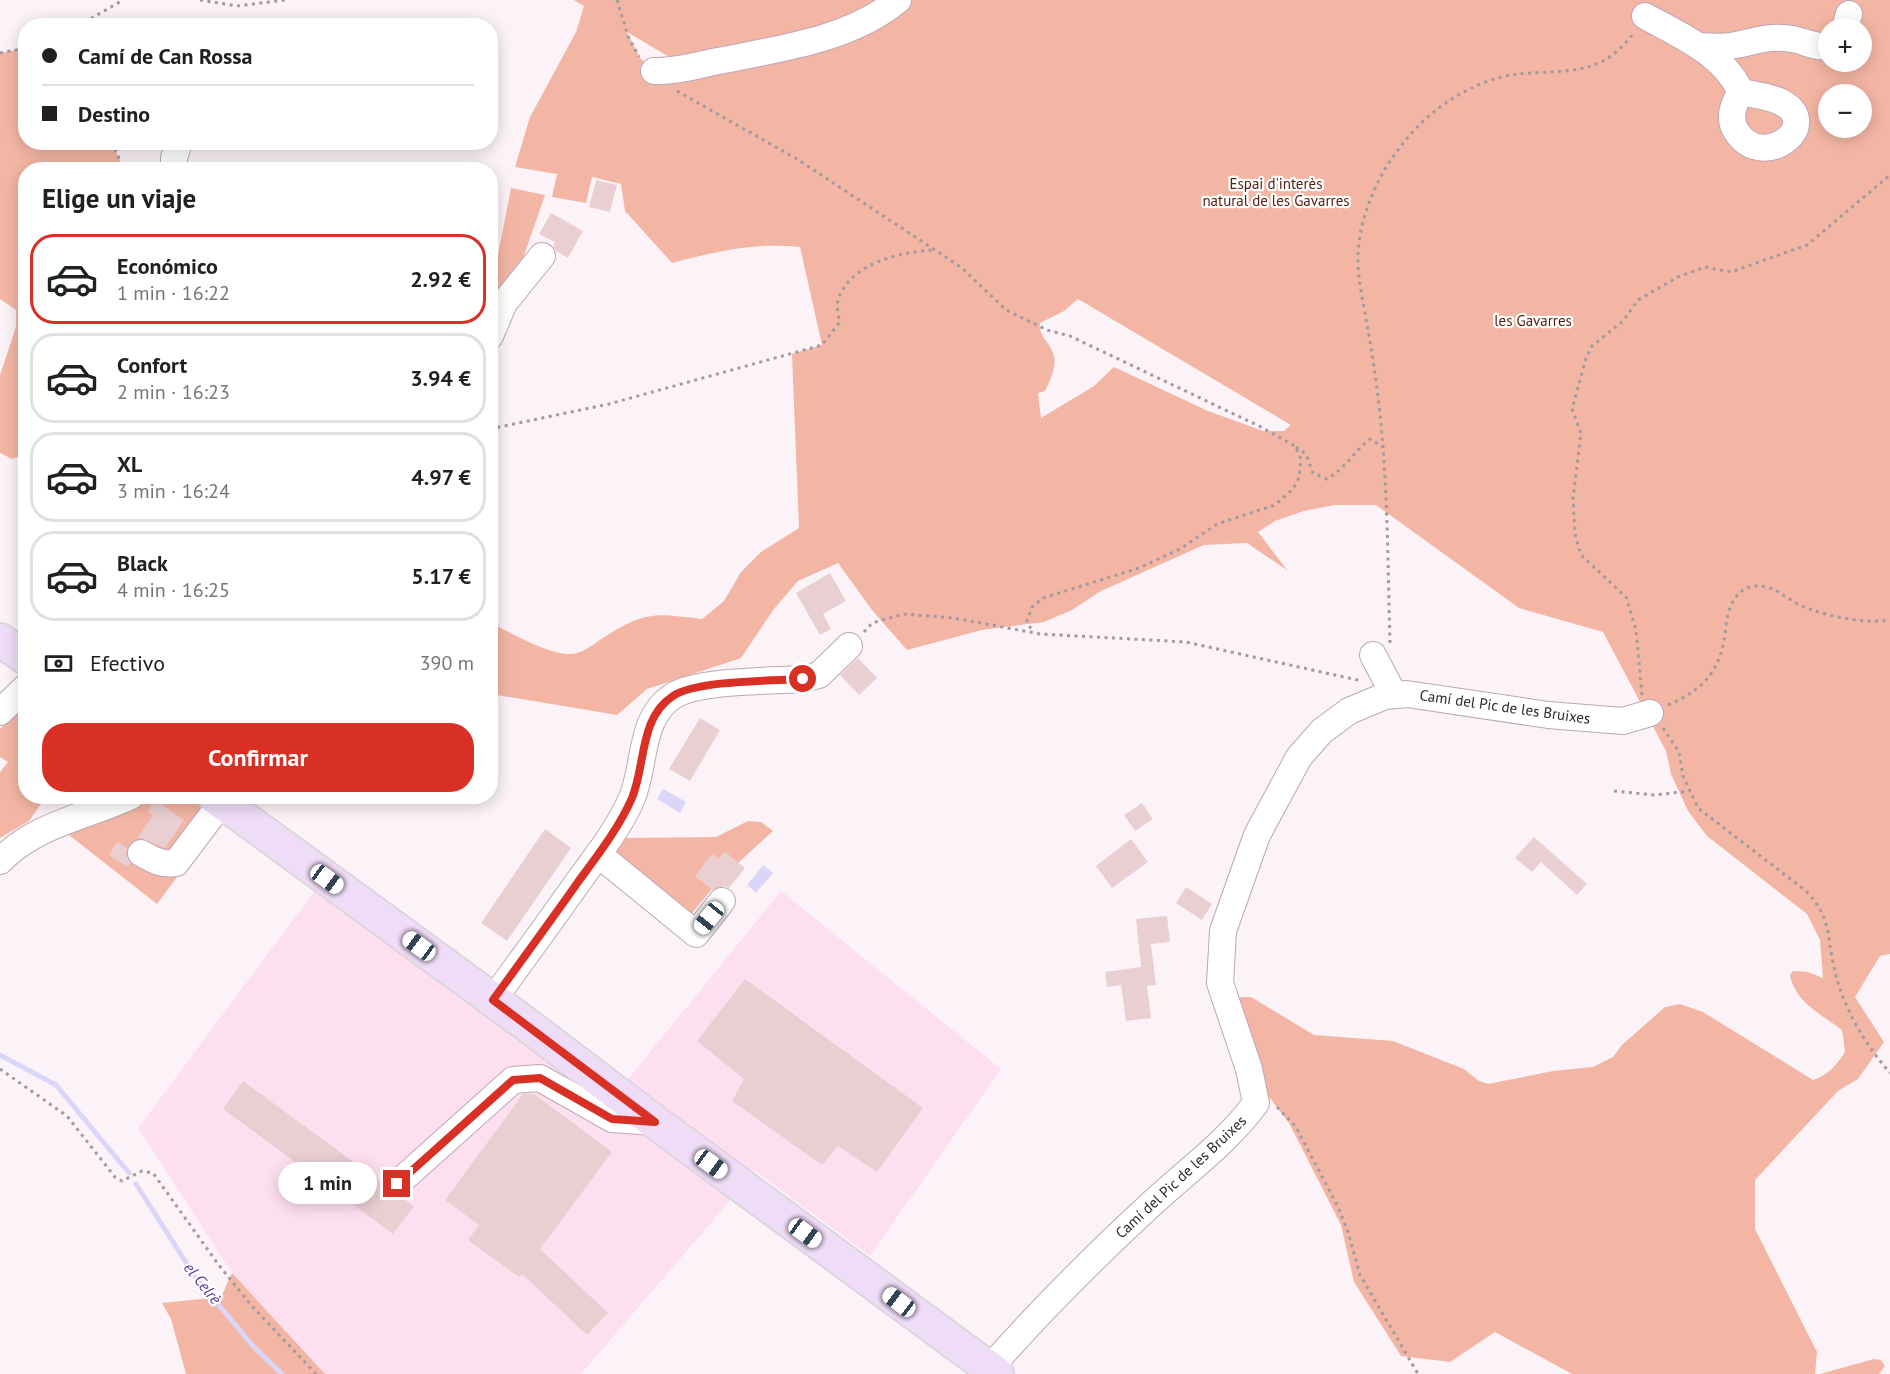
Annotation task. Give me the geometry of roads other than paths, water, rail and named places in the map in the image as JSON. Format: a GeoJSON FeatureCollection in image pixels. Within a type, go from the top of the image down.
{"type":"FeatureCollection","features":[{"type":"Feature","properties":{"kind":"main road"},"geometry":{"type":"LineString","coordinates":[[0,640],[18,652]]}},
{"type":"Feature","properties":{"kind":"main road"},"geometry":{"type":"LineString","coordinates":[[232,804],[655,1122],[993,1371]]}},
{"type":"Feature","properties":{"kind":"street"},"geometry":{"type":"LineString","coordinates":[[654,72],[753,54],[827,36],[886,10],[898,0]]}},
{"type":"Feature","properties":{"kind":"street"},"geometry":{"type":"LineString","coordinates":[[1645,16],[1699,46],[1721,63],[1741,92]]}},
{"type":"Feature","properties":{"kind":"street"},"geometry":{"type":"LineString","coordinates":[[1699,46],[1719,48],[1759,38],[1775,38],[1792,39],[1818,46]]}},
{"type":"Feature","properties":{"kind":"street"},"geometry":{"type":"LineString","coordinates":[[498,317],[504,303],[542,256]]}},
{"type":"Feature","properties":{"kind":"street"},"geometry":{"type":"LineString","coordinates":[[493,1000],[598,854],[632,798],[645,748],[647,730],[658,709],[674,695],[698,688],[803,679],[819,675],[849,646]]}},
{"type":"Feature","properties":{"kind":"street"},"geometry":{"type":"LineString","coordinates":[[1382,654],[1394,695]]}},
{"type":"Feature","properties":{"kind":"street"},"geometry":{"type":"LineString","coordinates":[[0,712],[18,695]]}},
{"type":"Feature","properties":{"kind":"street","name":"Camí del Pic de les Bruixes"},"geometry":{"type":"LineString","coordinates":[[993,1371],[1026,1327],[1147,1208],[1239,1126],[1256,1103],[1220,982],[1223,931],[1257,835],[1299,757],[1310,743],[1349,711],[1385,696],[1394,695],[1421,695],[1548,715],[1623,721],[1650,712]]}},
{"type":"Feature","properties":{"kind":"street"},"geometry":{"type":"LineString","coordinates":[[0,861],[28,839],[55,824],[109,804]]}},
{"type":"Feature","properties":{"kind":"street"},"geometry":{"type":"LineString","coordinates":[[141,853],[154,861],[166,864],[176,863],[227,804]]}},
{"type":"Feature","properties":{"kind":"street"},"geometry":{"type":"LineString","coordinates":[[598,854],[696,934],[722,901]]}},
{"type":"Feature","properties":{"kind":"street"},"geometry":{"type":"LineString","coordinates":[[397,1184],[513,1080],[540,1078],[612,1119],[655,1122]]}},
{"type":"Feature","properties":{"kind":"waterway","name":"el Celrè"},"geometry":{"type":"LineString","coordinates":[[0,1055],[56,1085],[129,1173]]}},
{"type":"Feature","properties":{"kind":"waterway","name":"el Celrè"},"geometry":{"type":"LineString","coordinates":[[136,1184],[196,1278],[253,1346],[282,1374]]}},
{"type":"Feature","properties":{"kind":"park label","name":"Espai d'interès natural de les Gavarres"},"geometry":{"type":"Point","coordinates":[1276,192]}},
{"type":"Feature","properties":{"kind":"park label","name":"les Gavarres"},"geometry":{"type":"Point","coordinates":[1533,321]}}]}
